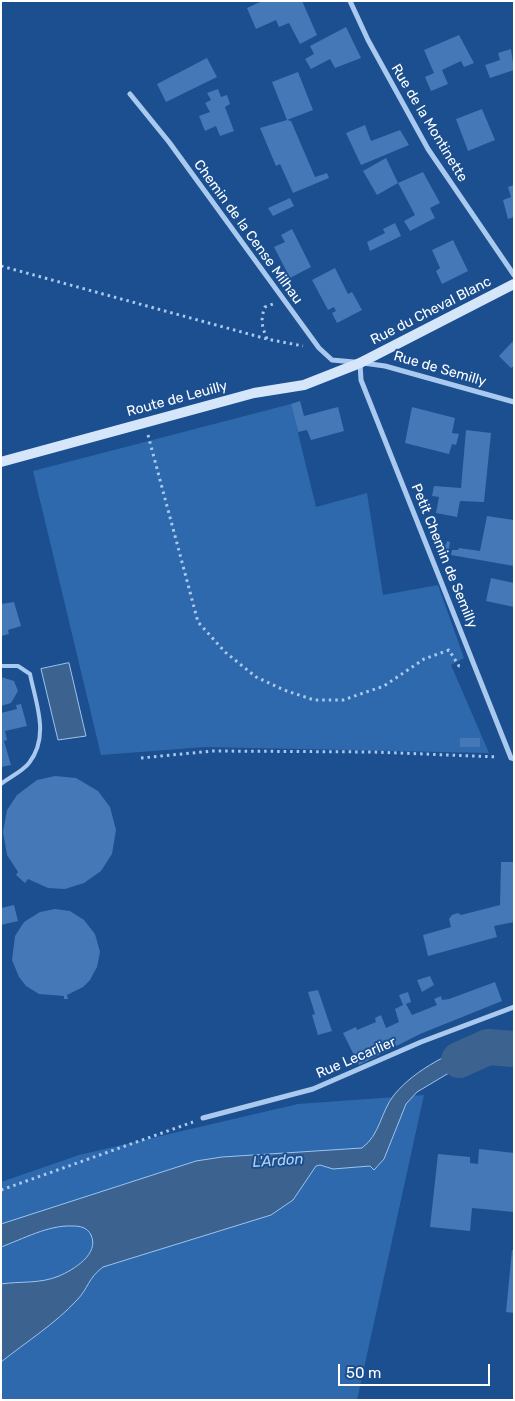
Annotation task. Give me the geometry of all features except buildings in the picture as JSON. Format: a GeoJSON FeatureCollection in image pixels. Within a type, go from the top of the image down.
{"type":"FeatureCollection","features":[{"type":"Feature","properties":{"kind":"main road","name":"Rue du Cheval Blanc"},"geometry":{"type":"LineString","coordinates":[[360,363],[514,284]]}},
{"type":"Feature","properties":{"kind":"main road","name":"Route de Leuilly"},"geometry":{"type":"LineString","coordinates":[[1,462],[254,392],[304,385],[360,363]]}},
{"type":"Feature","properties":{"kind":"street","name":"Rue de la Montinette"},"geometry":{"type":"LineString","coordinates":[[350,1],[368,40],[428,149],[514,275]]}},
{"type":"Feature","properties":{"kind":"street","name":"Chemin de la Cense Milhau"},"geometry":{"type":"LineString","coordinates":[[130,94],[169,142],[319,348],[332,360],[360,363]]}},
{"type":"Feature","properties":{"kind":"street","name":"Rue de Semilly"},"geometry":{"type":"LineString","coordinates":[[360,363],[385,366],[514,402]]}},
{"type":"Feature","properties":{"kind":"street","name":"Petit Chemin de Semilly"},"geometry":{"type":"LineString","coordinates":[[360,363],[361,380],[512,758]]}},
{"type":"Feature","properties":{"kind":"street","name":"Rue Lecarlier"},"geometry":{"type":"LineString","coordinates":[[203,1118],[313,1089],[421,1042],[514,1007]]}},
{"type":"Feature","properties":{"kind":"lane"},"geometry":{"type":"LineString","coordinates":[[1,666],[18,666],[30,674],[42,730],[40,746],[28,764],[1,784]]}},
{"type":"Feature","properties":{"kind":"path"},"geometry":{"type":"LineString","coordinates":[[1,266],[267,339],[319,348]]}},
{"type":"Feature","properties":{"kind":"path"},"geometry":{"type":"LineString","coordinates":[[267,339],[262,326],[265,307],[283,301]]}},
{"type":"Feature","properties":{"kind":"path"},"geometry":{"type":"LineString","coordinates":[[145,422],[198,622],[225,652],[256,677],[284,690],[314,700],[343,700],[384,686],[412,666],[449,650],[458,666],[475,664]]}},
{"type":"Feature","properties":{"kind":"path"},"geometry":{"type":"LineString","coordinates":[[141,758],[213,751],[374,752],[512,758]]}},
{"type":"Feature","properties":{"kind":"path"},"geometry":{"type":"LineString","coordinates":[[1,1190],[203,1118]]}},
{"type":"Feature","properties":{"kind":"shaded area"},"geometry":{"type":"Polygon","coordinates":[[[291,404],[316,507],[367,493],[383,595],[438,585],[464,658],[451,665],[489,753],[205,747],[101,755],[33,471],[291,404]]]}},
{"type":"Feature","properties":{"kind":"shaded area"},"geometry":{"type":"Polygon","coordinates":[[[424,1095],[357,1400],[1,1400],[1,1182],[79,1155],[298,1104],[424,1095]]]}},
{"type":"Feature","properties":{"kind":"water"},"geometry":{"type":"Polygon","coordinates":[[[69,663],[86,736],[58,740],[41,669],[69,663]]]}},
{"type":"Feature","properties":{"kind":"water"},"geometry":{"type":"Polygon","coordinates":[[[482,1038],[506,1042],[504,1055],[479,1055],[417,1092],[406,1104],[384,1159],[374,1170],[370,1166],[333,1169],[320,1165],[316,1166],[293,1200],[271,1215],[103,1267],[94,1275],[81,1296],[68,1309],[1,1362],[1,1284],[38,1281],[59,1276],[71,1270],[89,1255],[93,1242],[91,1235],[85,1229],[78,1226],[63,1226],[45,1230],[1,1247],[1,1224],[196,1161],[222,1157],[362,1148],[377,1130],[390,1101],[403,1085],[435,1062],[482,1038]]]}},
{"type":"Feature","properties":{"kind":"waterway","name":"L'Ardon"},"geometry":{"type":"LineString","coordinates":[[459,1060],[488,1047],[514,1049]]}}]}
